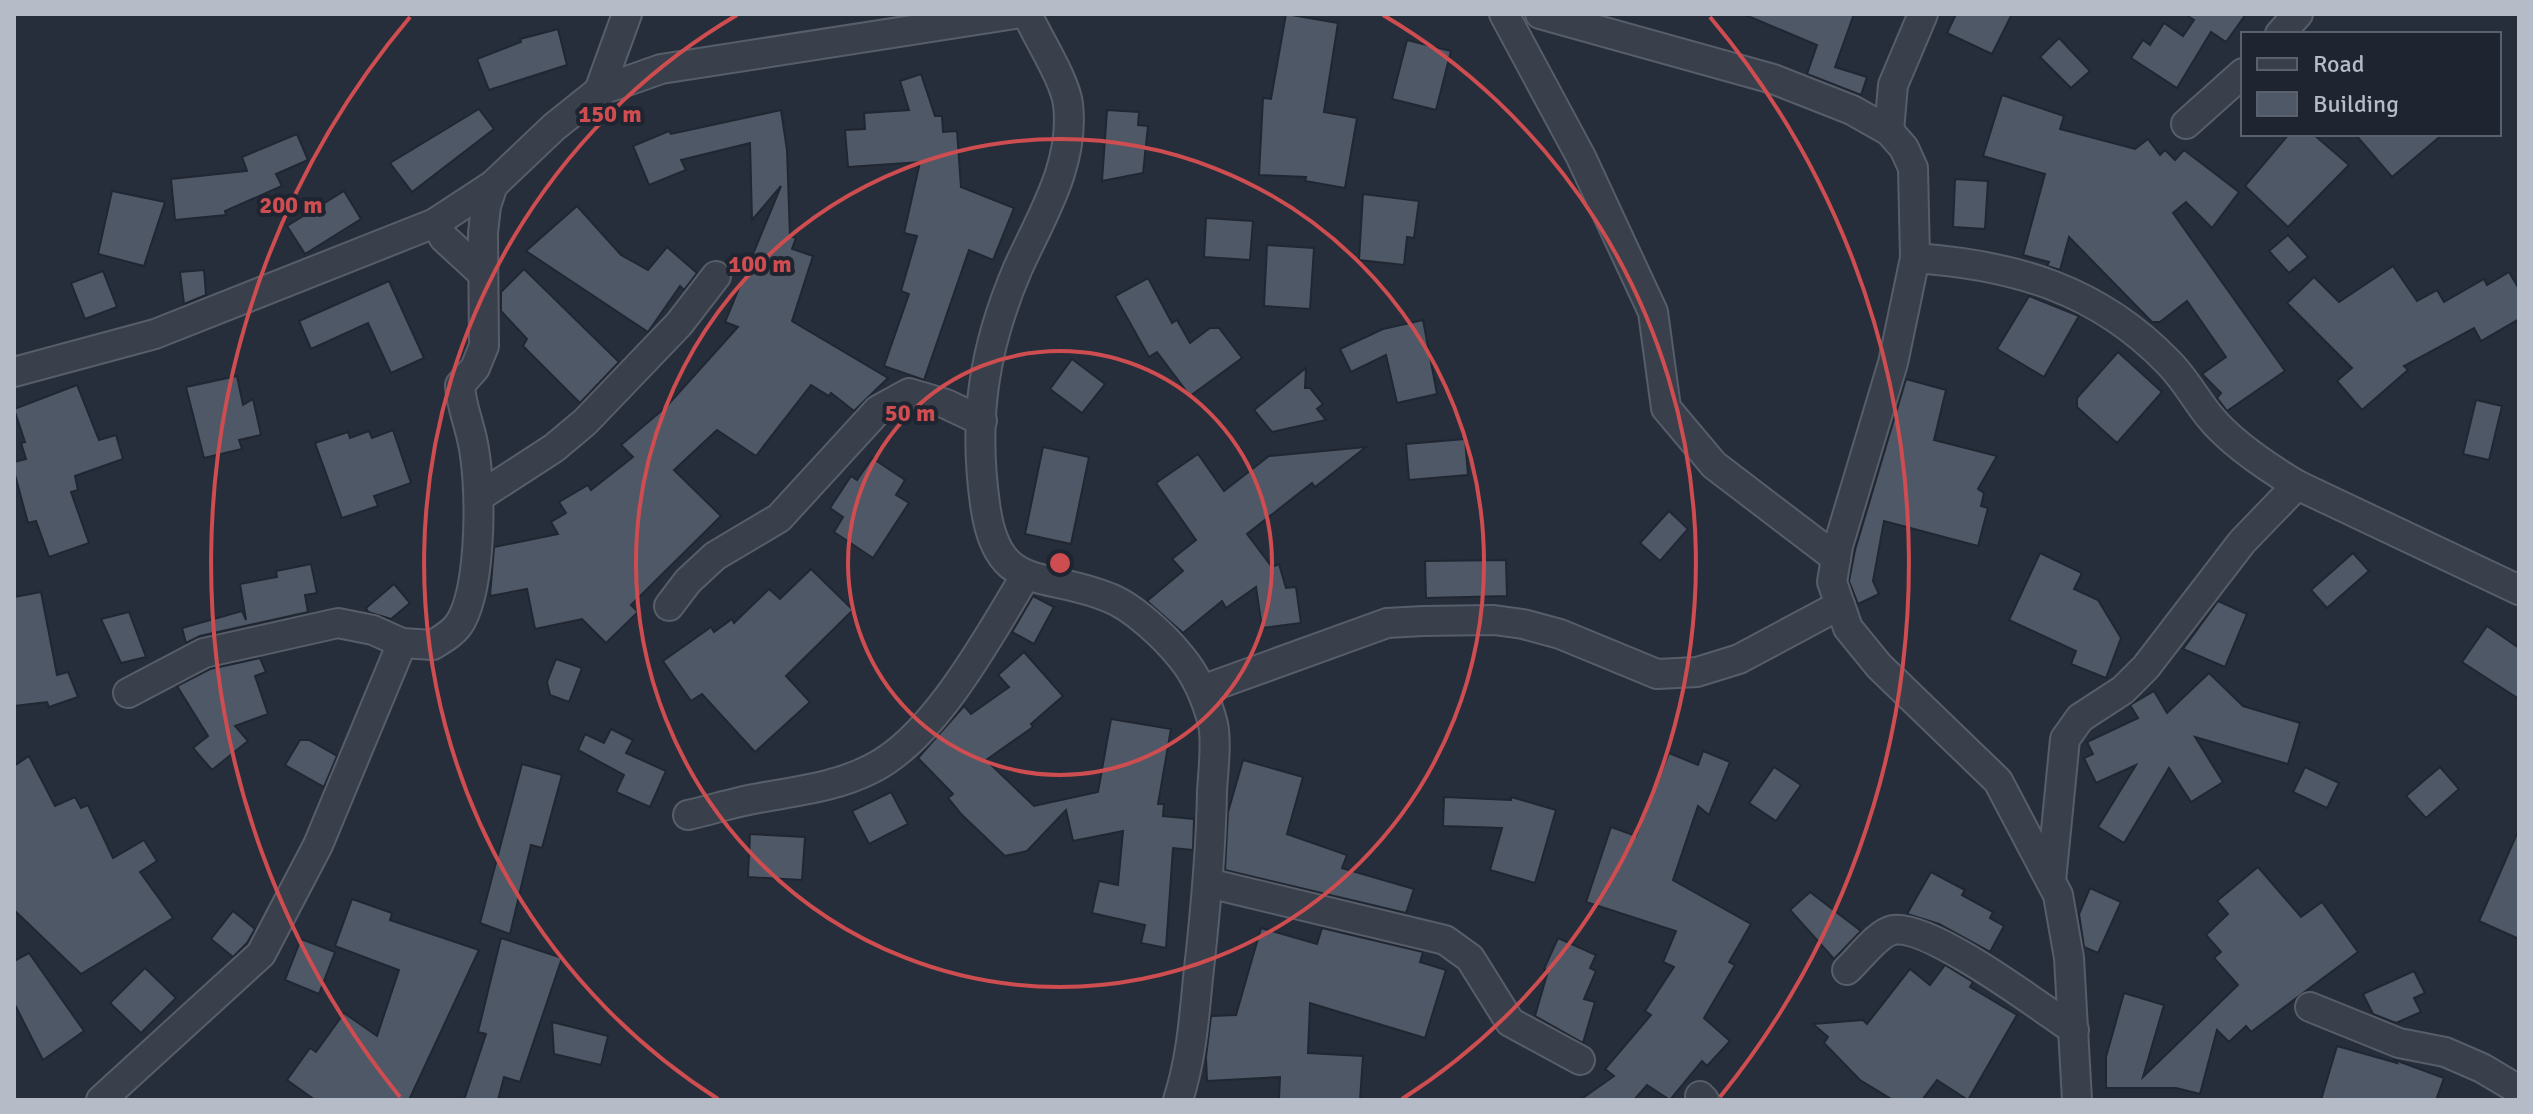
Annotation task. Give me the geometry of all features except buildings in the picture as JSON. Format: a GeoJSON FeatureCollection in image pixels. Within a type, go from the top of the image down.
{"type":"FeatureCollection","features":[{"type":"Feature","properties":{"kind":"street"},"geometry":{"type":"LineString","coordinates":[[599,91],[627,14]]}},
{"type":"Feature","properties":{"kind":"street"},"geometry":{"type":"LineString","coordinates":[[14,372],[155,334],[435,223],[493,185],[554,127],[599,91],[661,69],[1014,14]]}},
{"type":"Feature","properties":{"kind":"street"},"geometry":{"type":"LineString","coordinates":[[1027,14],[1068,100],[1070,142],[1052,197],[1017,270],[988,353],[981,390],[985,504],[995,548],[1008,566],[1026,575],[1112,598],[1181,657],[1202,690],[1214,727],[1208,883],[1189,1068],[1178,1100]]}},
{"type":"Feature","properties":{"kind":"street"},"geometry":{"type":"LineString","coordinates":[[1504,14],[1581,157],[1653,312],[1666,408],[1714,465],[1836,558]]}},
{"type":"Feature","properties":{"kind":"street"},"geometry":{"type":"LineString","coordinates":[[1540,14],[1605,24],[1675,50],[1773,79],[1852,110],[1889,131],[1904,148],[1913,168],[1915,258],[1893,363],[1870,432],[1832,582],[1848,628],[1879,666],[1998,781],[2058,895],[2069,958],[2077,1100]]}},
{"type":"Feature","properties":{"kind":"street"},"geometry":{"type":"LineString","coordinates":[[2282,32],[2298,14]]}},
{"type":"Feature","properties":{"kind":"street"},"geometry":{"type":"LineString","coordinates":[[1889,131],[1893,85],[1917,18]]}},
{"type":"Feature","properties":{"kind":"street"},"geometry":{"type":"LineString","coordinates":[[2186,124],[2241,75]]}},
{"type":"Feature","properties":{"kind":"street"},"geometry":{"type":"LineString","coordinates":[[128,693],[204,653],[338,623],[373,630],[402,643],[433,645],[460,622],[473,581],[480,496],[472,437],[462,409],[460,385],[475,368],[484,346],[482,273],[486,206],[493,185]]}},
{"type":"Feature","properties":{"kind":"street"},"geometry":{"type":"LineString","coordinates":[[435,223],[444,238],[482,273]]}},
{"type":"Feature","properties":{"kind":"street"},"geometry":{"type":"LineString","coordinates":[[1915,258],[1970,262],[2034,276],[2100,306],[2170,363],[2212,420],[2267,467],[2297,485],[2519,590]]}},
{"type":"Feature","properties":{"kind":"street"},"geometry":{"type":"LineString","coordinates":[[480,496],[554,448],[585,422],[679,324],[716,276]]}},
{"type":"Feature","properties":{"kind":"street"},"geometry":{"type":"LineString","coordinates":[[669,606],[688,581],[715,556],[779,518],[878,410],[909,393],[946,404],[982,421]]}},
{"type":"Feature","properties":{"kind":"street"},"geometry":{"type":"LineString","coordinates":[[2051,881],[2065,739],[2070,727],[2123,690],[2146,667],[2242,542],[2297,485]]}},
{"type":"Feature","properties":{"kind":"street"},"geometry":{"type":"LineString","coordinates":[[688,815],[817,789],[873,769],[906,742],[949,694],[1026,575]]}},
{"type":"Feature","properties":{"kind":"street"},"geometry":{"type":"LineString","coordinates":[[1202,690],[1387,623],[1423,621],[1494,620],[1523,624],[1560,634],[1657,674],[1697,672],[1739,659],[1840,605]]}},
{"type":"Feature","properties":{"kind":"street"},"geometry":{"type":"LineString","coordinates":[[101,1100],[261,954],[318,845],[402,643]]}},
{"type":"Feature","properties":{"kind":"street"},"geometry":{"type":"LineString","coordinates":[[1208,883],[1445,940],[1470,958],[1510,1022],[1580,1060]]}},
{"type":"Feature","properties":{"kind":"street"},"geometry":{"type":"LineString","coordinates":[[1847,970],[1890,930],[1913,929],[1958,953],[2074,1030]]}},
{"type":"Feature","properties":{"kind":"street"},"geometry":{"type":"LineString","coordinates":[[2310,1007],[2399,1043],[2445,1052],[2482,1068],[2519,1090]]}}]}
